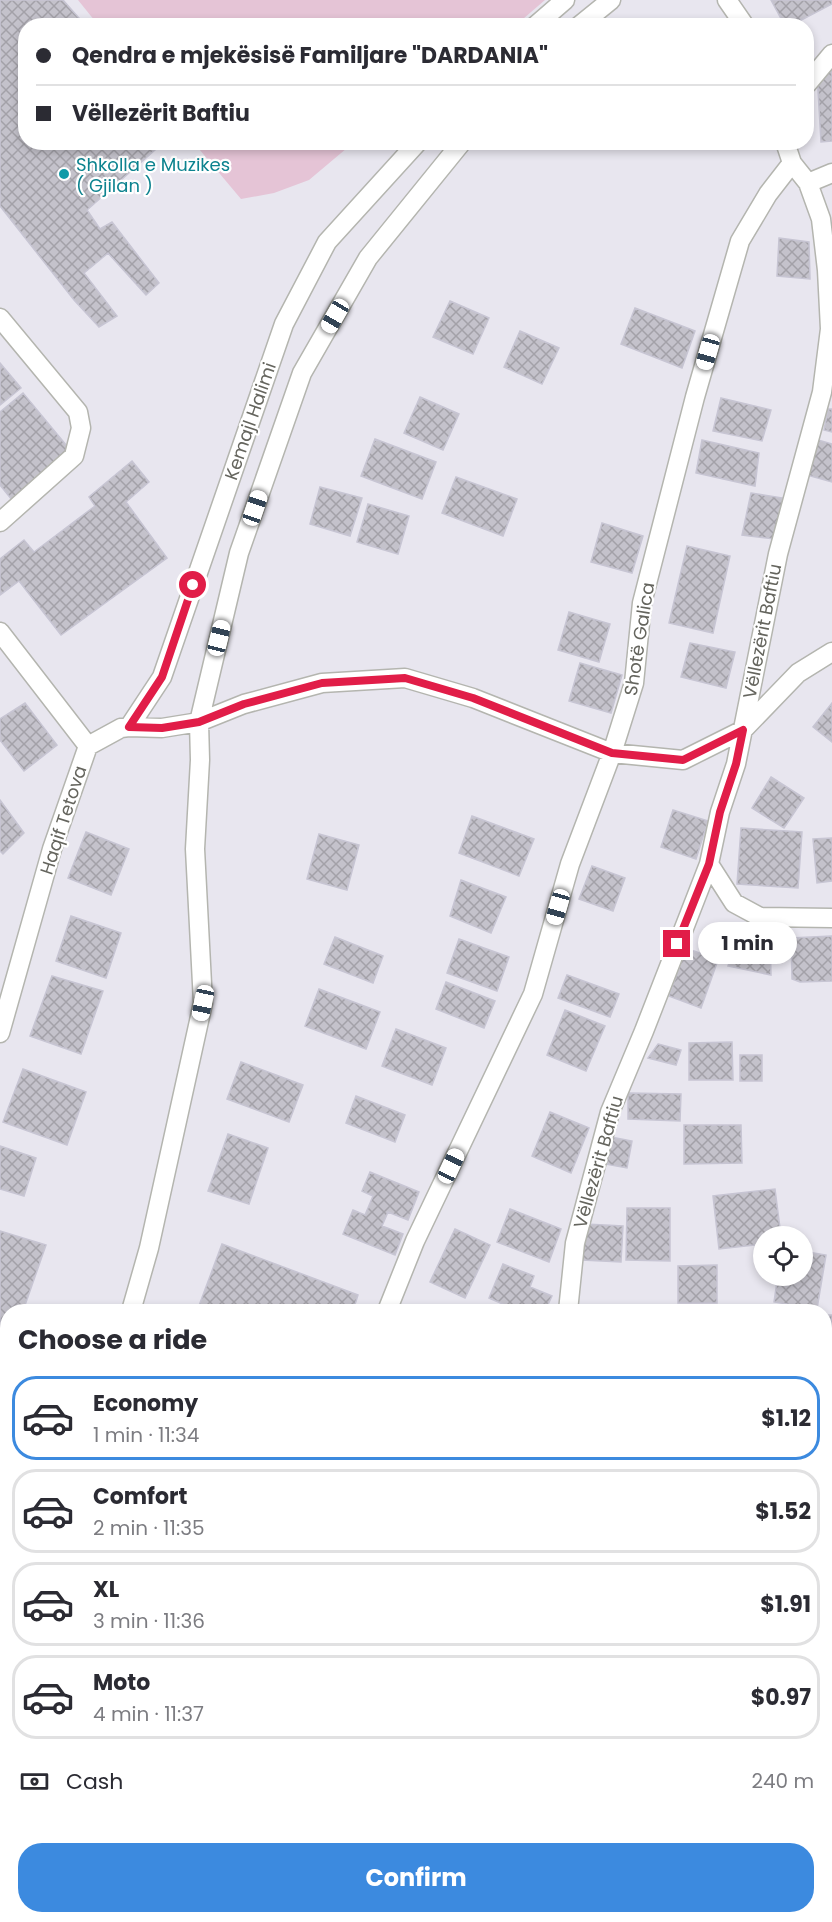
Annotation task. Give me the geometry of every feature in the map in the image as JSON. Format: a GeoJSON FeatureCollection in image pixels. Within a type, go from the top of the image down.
{"type":"FeatureCollection","features":[{"type":"Feature","properties":{"kind":"street"},"geometry":{"type":"LineString","coordinates":[[544,18],[565,0]]}},
{"type":"Feature","properties":{"kind":"street"},"geometry":{"type":"LineString","coordinates":[[589,18],[611,0]]}},
{"type":"Feature","properties":{"kind":"street"},"geometry":{"type":"LineString","coordinates":[[727,0],[739,18]]}},
{"type":"Feature","properties":{"kind":"street"},"geometry":{"type":"LineString","coordinates":[[814,76],[832,54]]}},
{"type":"Feature","properties":{"kind":"street","name":"Kemajl Halimi"},"geometry":{"type":"LineString","coordinates":[[129,727],[162,677],[284,324],[327,242],[411,150]]}},
{"type":"Feature","properties":{"kind":"street"},"geometry":{"type":"LineString","coordinates":[[133,1304],[149,1248],[203,1003],[195,849],[200,760],[199,722],[239,553],[302,374],[368,258],[456,150]]}},
{"type":"Feature","properties":{"kind":"street"},"geometry":{"type":"LineString","coordinates":[[788,150],[792,163]]}},
{"type":"Feature","properties":{"kind":"street","name":"Vëllezërit Baftiu"},"geometry":{"type":"LineString","coordinates":[[569,1304],[575,1243],[610,1112],[709,864],[720,812],[736,764],[778,554],[822,392],[830,329],[827,270],[821,219],[808,183],[792,163]]}},
{"type":"Feature","properties":{"kind":"street","name":"Shotë Galica"},"geometry":{"type":"LineString","coordinates":[[390,1304],[416,1241],[533,994],[570,864],[612,753],[634,683],[642,603],[695,397],[741,240],[768,194],[792,163]]}},
{"type":"Feature","properties":{"kind":"street"},"geometry":{"type":"LineString","coordinates":[[808,183],[832,173]]}},
{"type":"Feature","properties":{"kind":"street"},"geometry":{"type":"LineString","coordinates":[[0,318],[78,412],[81,428],[74,456],[0,522]]}},
{"type":"Feature","properties":{"kind":"street","name":"Haqif Tetova"},"geometry":{"type":"LineString","coordinates":[[0,632],[88,746],[52,849],[0,1033]]}},
{"type":"Feature","properties":{"kind":"street"},"geometry":{"type":"LineString","coordinates":[[88,746],[121,728],[162,728],[199,722],[244,704],[322,683],[405,678],[473,698],[612,753],[683,760],[743,730],[798,673],[832,652]]}},
{"type":"Feature","properties":{"kind":"street"},"geometry":{"type":"LineString","coordinates":[[709,864],[734,903],[760,918],[832,918]]}},
{"type":"Feature","properties":{"kind":"shaded area"},"geometry":{"type":"Polygon","coordinates":[[[78,0],[545,0],[524,18],[93,18],[78,0]]]}},
{"type":"Feature","properties":{"kind":"shaded area"},"geometry":{"type":"Polygon","coordinates":[[[200,150],[345,150],[309,180],[274,193],[241,199],[200,150]]]}},
{"type":"Feature","properties":{"kind":"building","name":"Shkolla e Muzikes ( Gjilan )"},"geometry":{"type":"Polygon","coordinates":[[[0,0],[63,0],[79,18],[18,18],[18,150],[155,150],[87,210],[100,229],[112,222],[159,283],[146,295],[108,253],[84,273],[117,316],[99,327],[74,300],[0,206],[0,0]]]}},
{"type":"Feature","properties":{"kind":"building"},"geometry":{"type":"Polygon","coordinates":[[[771,0],[832,0],[832,4],[805,18],[781,18],[771,0]]]}},
{"type":"Feature","properties":{"kind":"building"},"geometry":{"type":"Polygon","coordinates":[[[832,70],[832,141],[821,142],[817,73],[832,70]]]}},
{"type":"Feature","properties":{"kind":"building"},"geometry":{"type":"Polygon","coordinates":[[[779,238],[809,242],[810,279],[777,276],[779,238]]]}},
{"type":"Feature","properties":{"kind":"building"},"geometry":{"type":"Polygon","coordinates":[[[450,301],[489,318],[473,354],[433,337],[450,301]]]}},
{"type":"Feature","properties":{"kind":"building"},"geometry":{"type":"Polygon","coordinates":[[[635,308],[695,331],[682,368],[621,344],[635,308]]]}},
{"type":"Feature","properties":{"kind":"building"},"geometry":{"type":"Polygon","coordinates":[[[520,331],[559,348],[542,384],[504,367],[520,331]]]}},
{"type":"Feature","properties":{"kind":"building"},"geometry":{"type":"Polygon","coordinates":[[[0,363],[21,388],[0,405],[0,363]]]}},
{"type":"Feature","properties":{"kind":"building"},"geometry":{"type":"Polygon","coordinates":[[[23,393],[71,451],[12,500],[0,485],[0,412],[23,393]]]}},
{"type":"Feature","properties":{"kind":"building"},"geometry":{"type":"Polygon","coordinates":[[[420,397],[459,414],[443,450],[404,433],[420,397]]]}},
{"type":"Feature","properties":{"kind":"building"},"geometry":{"type":"Polygon","coordinates":[[[721,398],[771,410],[762,441],[713,431],[721,398]]]}},
{"type":"Feature","properties":{"kind":"building"},"geometry":{"type":"Polygon","coordinates":[[[828,409],[832,409],[832,432],[824,430],[828,409]]]}},
{"type":"Feature","properties":{"kind":"building"},"geometry":{"type":"Polygon","coordinates":[[[375,439],[436,462],[422,499],[361,476],[375,439]]]}},
{"type":"Feature","properties":{"kind":"building"},"geometry":{"type":"Polygon","coordinates":[[[702,440],[759,453],[755,486],[696,473],[702,440]]]}},
{"type":"Feature","properties":{"kind":"building"},"geometry":{"type":"Polygon","coordinates":[[[818,440],[832,444],[832,482],[807,475],[818,440]]]}},
{"type":"Feature","properties":{"kind":"building"},"geometry":{"type":"Polygon","coordinates":[[[132,461],[149,482],[126,502],[167,558],[61,635],[19,581],[0,595],[0,559],[24,540],[34,552],[95,506],[89,497],[132,461]]]}},
{"type":"Feature","properties":{"kind":"building"},"geometry":{"type":"Polygon","coordinates":[[[456,477],[517,499],[503,536],[442,513],[456,477]]]}},
{"type":"Feature","properties":{"kind":"building"},"geometry":{"type":"Polygon","coordinates":[[[320,487],[362,498],[350,536],[310,524],[320,487]]]}},
{"type":"Feature","properties":{"kind":"building"},"geometry":{"type":"Polygon","coordinates":[[[751,493],[783,498],[774,539],[742,535],[751,493]]]}},
{"type":"Feature","properties":{"kind":"building"},"geometry":{"type":"Polygon","coordinates":[[[368,504],[409,516],[398,554],[357,542],[368,504]]]}},
{"type":"Feature","properties":{"kind":"building"},"geometry":{"type":"Polygon","coordinates":[[[602,523],[643,536],[632,573],[591,562],[602,523]]]}},
{"type":"Feature","properties":{"kind":"building"},"geometry":{"type":"Polygon","coordinates":[[[687,546],[730,556],[713,633],[669,623],[687,546]]]}},
{"type":"Feature","properties":{"kind":"building"},"geometry":{"type":"Polygon","coordinates":[[[569,612],[610,624],[599,662],[558,650],[569,612]]]}},
{"type":"Feature","properties":{"kind":"building"},"geometry":{"type":"Polygon","coordinates":[[[690,643],[735,652],[726,688],[681,677],[690,643]]]}},
{"type":"Feature","properties":{"kind":"building"},"geometry":{"type":"Polygon","coordinates":[[[580,663],[622,675],[611,713],[569,701],[580,663]]]}},
{"type":"Feature","properties":{"kind":"building"},"geometry":{"type":"Polygon","coordinates":[[[25,703],[57,745],[24,771],[0,740],[0,719],[25,703]]]}},
{"type":"Feature","properties":{"kind":"building"},"geometry":{"type":"Polygon","coordinates":[[[832,703],[832,742],[813,727],[832,703]]]}},
{"type":"Feature","properties":{"kind":"building"},"geometry":{"type":"Polygon","coordinates":[[[771,777],[804,798],[784,828],[752,808],[771,777]]]}},
{"type":"Feature","properties":{"kind":"building"},"geometry":{"type":"Polygon","coordinates":[[[0,800],[24,833],[3,854],[0,851],[0,800]]]}},
{"type":"Feature","properties":{"kind":"building"},"geometry":{"type":"Polygon","coordinates":[[[673,810],[708,821],[696,859],[661,847],[673,810]]]}},
{"type":"Feature","properties":{"kind":"building"},"geometry":{"type":"Polygon","coordinates":[[[472,816],[534,839],[519,876],[459,853],[472,816]]]}},
{"type":"Feature","properties":{"kind":"building"},"geometry":{"type":"Polygon","coordinates":[[[741,828],[802,832],[798,888],[737,884],[741,828]]]}},
{"type":"Feature","properties":{"kind":"building"},"geometry":{"type":"Polygon","coordinates":[[[86,832],[129,849],[111,895],[68,878],[86,832]]]}},
{"type":"Feature","properties":{"kind":"building"},"geometry":{"type":"Polygon","coordinates":[[[319,834],[359,845],[347,890],[307,879],[319,834]]]}},
{"type":"Feature","properties":{"kind":"building"},"geometry":{"type":"Polygon","coordinates":[[[832,838],[832,881],[817,883],[813,839],[832,838]]]}},
{"type":"Feature","properties":{"kind":"building"},"geometry":{"type":"Polygon","coordinates":[[[592,866],[625,878],[613,911],[579,899],[592,866]]]}},
{"type":"Feature","properties":{"kind":"building"},"geometry":{"type":"Polygon","coordinates":[[[461,880],[506,897],[491,933],[450,916],[461,880]]]}},
{"type":"Feature","properties":{"kind":"building"},"geometry":{"type":"Polygon","coordinates":[[[71,916],[121,933],[106,978],[56,961],[71,916]]]}},
{"type":"Feature","properties":{"kind":"building"},"geometry":{"type":"Polygon","coordinates":[[[742,929],[770,935],[771,975],[728,966],[742,929]]]}},
{"type":"Feature","properties":{"kind":"building"},"geometry":{"type":"Polygon","coordinates":[[[832,936],[832,981],[800,982],[792,979],[791,938],[832,936]]]}},
{"type":"Feature","properties":{"kind":"building"},"geometry":{"type":"Polygon","coordinates":[[[335,937],[383,956],[373,983],[324,964],[335,937]]]}},
{"type":"Feature","properties":{"kind":"building"},"geometry":{"type":"Polygon","coordinates":[[[459,939],[509,957],[497,991],[447,973],[459,939]]]}},
{"type":"Feature","properties":{"kind":"building"},"geometry":{"type":"Polygon","coordinates":[[[686,948],[718,960],[701,1008],[669,996],[686,948]]]}},
{"type":"Feature","properties":{"kind":"building"},"geometry":{"type":"Polygon","coordinates":[[[567,975],[619,994],[610,1017],[558,998],[567,975]]]}},
{"type":"Feature","properties":{"kind":"building"},"geometry":{"type":"Polygon","coordinates":[[[52,976],[103,991],[81,1054],[30,1036],[52,976]]]}},
{"type":"Feature","properties":{"kind":"building"},"geometry":{"type":"Polygon","coordinates":[[[446,982],[495,1001],[484,1028],[436,1009],[446,982]]]}},
{"type":"Feature","properties":{"kind":"building"},"geometry":{"type":"Polygon","coordinates":[[[319,989],[380,1012],[366,1049],[305,1026],[319,989]]]}},
{"type":"Feature","properties":{"kind":"building"},"geometry":{"type":"Polygon","coordinates":[[[565,1010],[605,1026],[586,1071],[547,1055],[565,1010]]]}},
{"type":"Feature","properties":{"kind":"building"},"geometry":{"type":"Polygon","coordinates":[[[396,1029],[446,1048],[432,1085],[382,1066],[396,1029]]]}},
{"type":"Feature","properties":{"kind":"building"},"geometry":{"type":"Polygon","coordinates":[[[732,1042],[733,1080],[689,1080],[689,1043],[732,1042]]]}},
{"type":"Feature","properties":{"kind":"building"},"geometry":{"type":"Polygon","coordinates":[[[658,1044],[681,1050],[676,1065],[648,1058],[658,1044]]]}},
{"type":"Feature","properties":{"kind":"building"},"geometry":{"type":"Polygon","coordinates":[[[740,1055],[762,1055],[762,1081],[740,1081],[740,1055]]]}},
{"type":"Feature","properties":{"kind":"building"},"geometry":{"type":"Polygon","coordinates":[[[241,1062],[303,1085],[289,1122],[227,1099],[241,1062]]]}},
{"type":"Feature","properties":{"kind":"building"},"geometry":{"type":"Polygon","coordinates":[[[23,1069],[86,1092],[67,1145],[3,1122],[23,1069]]]}},
{"type":"Feature","properties":{"kind":"building"},"geometry":{"type":"Polygon","coordinates":[[[628,1093],[681,1094],[680,1121],[628,1119],[628,1093]]]}},
{"type":"Feature","properties":{"kind":"building"},"geometry":{"type":"Polygon","coordinates":[[[356,1096],[405,1115],[395,1142],[346,1123],[356,1096]]]}},
{"type":"Feature","properties":{"kind":"building"},"geometry":{"type":"Polygon","coordinates":[[[550,1112],[589,1128],[571,1173],[532,1156],[550,1112]]]}},
{"type":"Feature","properties":{"kind":"building"},"geometry":{"type":"Polygon","coordinates":[[[684,1125],[741,1125],[742,1163],[684,1164],[684,1125]]]}},
{"type":"Feature","properties":{"kind":"building"},"geometry":{"type":"Polygon","coordinates":[[[228,1134],[268,1148],[249,1204],[208,1191],[228,1134]]]}},
{"type":"Feature","properties":{"kind":"building"},"geometry":{"type":"Polygon","coordinates":[[[611,1137],[632,1141],[627,1168],[605,1164],[611,1137]]]}},
{"type":"Feature","properties":{"kind":"building"},"geometry":{"type":"Polygon","coordinates":[[[0,1146],[36,1158],[24,1196],[0,1189],[0,1146]]]}},
{"type":"Feature","properties":{"kind":"building"},"geometry":{"type":"Polygon","coordinates":[[[370,1172],[419,1192],[408,1220],[388,1212],[382,1226],[403,1234],[395,1255],[343,1234],[353,1210],[365,1215],[373,1196],[362,1191],[370,1172]]]}},
{"type":"Feature","properties":{"kind":"building"},"geometry":{"type":"Polygon","coordinates":[[[775,1189],[780,1226],[753,1226],[753,1245],[719,1249],[713,1196],[775,1189]]]}},
{"type":"Feature","properties":{"kind":"building"},"geometry":{"type":"Polygon","coordinates":[[[627,1208],[670,1208],[670,1261],[626,1260],[627,1208]]]}},
{"type":"Feature","properties":{"kind":"building"},"geometry":{"type":"Polygon","coordinates":[[[510,1209],[561,1229],[549,1262],[497,1242],[510,1209]]]}},
{"type":"Feature","properties":{"kind":"building"},"geometry":{"type":"Polygon","coordinates":[[[585,1224],[623,1226],[621,1262],[582,1260],[585,1224]]]}},
{"type":"Feature","properties":{"kind":"building"},"geometry":{"type":"Polygon","coordinates":[[[455,1229],[490,1245],[465,1298],[430,1282],[455,1229]]]}},
{"type":"Feature","properties":{"kind":"building"},"geometry":{"type":"Polygon","coordinates":[[[0,1231],[46,1245],[25,1304],[0,1304],[0,1231]]]}},
{"type":"Feature","properties":{"kind":"building"},"geometry":{"type":"Polygon","coordinates":[[[222,1244],[358,1295],[355,1304],[200,1304],[222,1244]]]}},
{"type":"Feature","properties":{"kind":"building"},"geometry":{"type":"Polygon","coordinates":[[[813,1253],[826,1255],[818,1304],[774,1302],[776,1286],[813,1286],[813,1253]]]}},
{"type":"Feature","properties":{"kind":"building"},"geometry":{"type":"Polygon","coordinates":[[[503,1264],[534,1276],[530,1287],[552,1296],[548,1304],[503,1304],[489,1298],[503,1264]]]}},
{"type":"Feature","properties":{"kind":"building"},"geometry":{"type":"Polygon","coordinates":[[[717,1265],[717,1303],[678,1303],[678,1266],[717,1265]]]}},
{"type":"Feature","properties":{"kind":"place","name":"Shkolla e Muzikes ( Gjilan )"},"geometry":{"type":"Point","coordinates":[64,174]}},
{"type":"Feature","properties":{"kind":"route"},"geometry":{"type":"LineString","coordinates":[[193,585],[162,677],[129,727],[162,728],[199,722],[244,704],[322,683],[405,678],[473,698],[612,753],[683,760],[743,730],[736,764],[720,812],[709,864],[677,944]]}}]}
